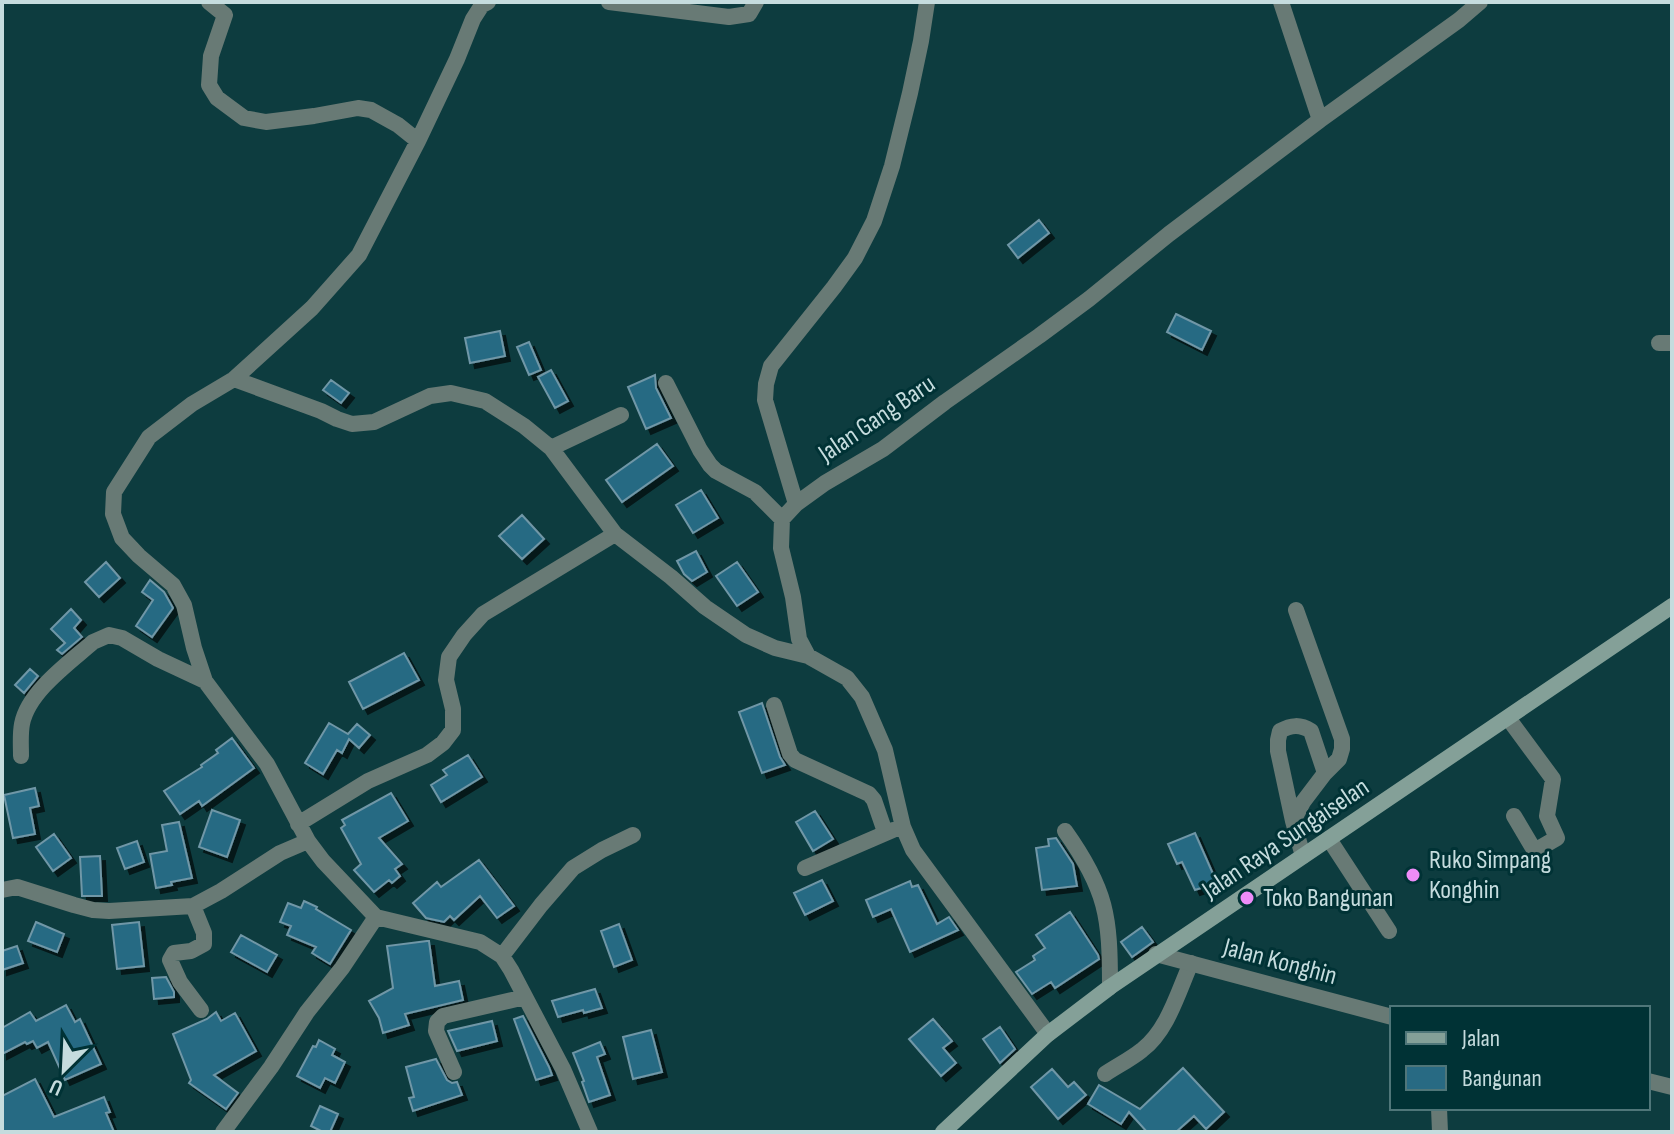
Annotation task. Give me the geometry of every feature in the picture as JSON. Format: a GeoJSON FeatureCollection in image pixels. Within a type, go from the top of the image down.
{"type":"FeatureCollection","features":[{"type":"Feature","properties":{"kind":"main road","name":"Jalan Raya Sungaiselan"},"geometry":{"type":"LineString","coordinates":[[943,1132],[1048,1034],[1110,987],[1672,606]]}},
{"type":"Feature","properties":{"kind":"street"},"geometry":{"type":"LineString","coordinates":[[209,2],[225,15],[211,56],[209,85],[217,98],[244,118],[266,122],[358,108],[371,110],[418,141]]}},
{"type":"Feature","properties":{"kind":"street"},"geometry":{"type":"LineString","coordinates":[[488,2],[482,5],[473,19],[418,141],[359,255],[312,308],[234,379],[192,404],[149,437],[114,492],[113,514],[122,538],[173,585],[184,605],[205,681],[267,764],[298,824],[323,861],[376,917],[480,942],[502,956],[563,1069],[590,1132]]}},
{"type":"Feature","properties":{"kind":"street"},"geometry":{"type":"LineString","coordinates":[[609,2],[729,17],[749,14],[756,2]]}},
{"type":"Feature","properties":{"kind":"street"},"geometry":{"type":"LineString","coordinates":[[796,504],[765,400],[766,384],[771,366],[855,258],[874,221],[892,166],[910,93],[927,2]]}},
{"type":"Feature","properties":{"kind":"street"},"geometry":{"type":"LineString","coordinates":[[1281,2],[1320,120]]}},
{"type":"Feature","properties":{"kind":"street"},"geometry":{"type":"LineString","coordinates":[[1453,2],[1459,20]]}},
{"type":"Feature","properties":{"kind":"street","name":"Jalan Gang Baru"},"geometry":{"type":"LineString","coordinates":[[782,519],[796,504],[825,483],[883,449],[1039,336],[1169,234],[1480,2]]}},
{"type":"Feature","properties":{"kind":"street"},"geometry":{"type":"LineString","coordinates":[[234,379],[352,424],[374,422],[430,396],[451,393],[485,401],[551,448],[615,534],[705,607],[746,635],[775,648],[808,656],[847,678],[862,697],[885,750],[903,827],[918,859],[1048,1034]]}},
{"type":"Feature","properties":{"kind":"street"},"geometry":{"type":"LineString","coordinates":[[666,383],[710,465],[755,492],[782,519],[781,548],[799,639],[808,656]]}},
{"type":"Feature","properties":{"kind":"street"},"geometry":{"type":"LineString","coordinates":[[551,448],[621,415]]}},
{"type":"Feature","properties":{"kind":"street"},"geometry":{"type":"LineString","coordinates":[[298,824],[368,781],[427,755],[443,743],[453,730],[453,709],[446,680],[449,657],[464,635],[483,614],[615,534]]}},
{"type":"Feature","properties":{"kind":"street"},"geometry":{"type":"LineString","coordinates":[[1293,821],[1303,802],[1339,759],[1342,749],[1342,739],[1296,610]]}},
{"type":"Feature","properties":{"kind":"street"},"geometry":{"type":"LineString","coordinates":[[21,756],[21,725],[38,692],[102,637],[122,638],[205,681]]}},
{"type":"Feature","properties":{"kind":"street"},"geometry":{"type":"LineString","coordinates":[[774,705],[790,754],[795,760],[869,794],[885,832]]}},
{"type":"Feature","properties":{"kind":"street"},"geometry":{"type":"LineString","coordinates":[[1508,718],[1553,779],[1547,816],[1557,838],[1538,849],[1533,848],[1514,816]]}},
{"type":"Feature","properties":{"kind":"street"},"geometry":{"type":"LineString","coordinates":[[1303,856],[1278,751],[1280,731],[1298,725],[1311,731],[1325,773]]}},
{"type":"Feature","properties":{"kind":"street"},"geometry":{"type":"LineString","coordinates":[[805,868],[903,827]]}},
{"type":"Feature","properties":{"kind":"street"},"geometry":{"type":"LineString","coordinates":[[1065,831],[1094,877],[1104,903],[1109,926],[1110,987]]}},
{"type":"Feature","properties":{"kind":"street"},"geometry":{"type":"LineString","coordinates":[[502,956],[573,868],[633,835]]}},
{"type":"Feature","properties":{"kind":"street"},"geometry":{"type":"LineString","coordinates":[[1329,839],[1389,931]]}},
{"type":"Feature","properties":{"kind":"street"},"geometry":{"type":"LineString","coordinates":[[2,890],[17,887],[74,905],[109,911],[193,906],[280,853],[308,841]]}},
{"type":"Feature","properties":{"kind":"street"},"geometry":{"type":"LineString","coordinates":[[193,906],[204,933],[204,944],[191,951],[174,953],[170,960],[180,982],[201,1010]]}},
{"type":"Feature","properties":{"kind":"street"},"geometry":{"type":"LineString","coordinates":[[223,1132],[376,917]]}},
{"type":"Feature","properties":{"kind":"street","name":"Jalan Konghin"},"geometry":{"type":"LineString","coordinates":[[1156,954],[1390,1016]]}},
{"type":"Feature","properties":{"kind":"street"},"geometry":{"type":"LineString","coordinates":[[1105,1074],[1144,1049],[1154,1038],[1166,1020],[1191,963]]}},
{"type":"Feature","properties":{"kind":"street"},"geometry":{"type":"LineString","coordinates":[[454,1072],[436,1031],[437,1022],[443,1016],[525,997]]}},
{"type":"Feature","properties":{"kind":"street"},"geometry":{"type":"LineString","coordinates":[[1650,1082],[1672,1087]]}},
{"type":"Feature","properties":{"kind":"street"},"geometry":{"type":"LineString","coordinates":[[1439,1110],[1440,1132]]}},
{"type":"Feature","properties":{"kind":"building"},"geometry":{"type":"Polygon","coordinates":[[[1039,220],[1049,233],[1018,258],[1008,245],[1039,220]]]}},
{"type":"Feature","properties":{"kind":"building"},"geometry":{"type":"Polygon","coordinates":[[[1176,314],[1211,331],[1202,350],[1167,332],[1176,314]]]}},
{"type":"Feature","properties":{"kind":"building"},"geometry":{"type":"Polygon","coordinates":[[[500,331],[505,356],[470,363],[465,338],[500,331]]]}},
{"type":"Feature","properties":{"kind":"building"},"geometry":{"type":"Polygon","coordinates":[[[529,342],[541,370],[529,375],[517,347],[529,342]]]}},
{"type":"Feature","properties":{"kind":"building"},"geometry":{"type":"Polygon","coordinates":[[[551,370],[568,401],[555,408],[538,377],[551,370]]]}},
{"type":"Feature","properties":{"kind":"building"},"geometry":{"type":"Polygon","coordinates":[[[655,375],[656,388],[671,418],[646,429],[628,387],[655,375]]]}},
{"type":"Feature","properties":{"kind":"building"},"geometry":{"type":"Polygon","coordinates":[[[331,380],[349,393],[341,403],[323,390],[331,380]]]}},
{"type":"Feature","properties":{"kind":"building"},"geometry":{"type":"Polygon","coordinates":[[[657,444],[673,466],[622,502],[606,480],[657,444]]]}},
{"type":"Feature","properties":{"kind":"building"},"geometry":{"type":"Polygon","coordinates":[[[701,490],[718,518],[693,533],[676,505],[701,490]]]}},
{"type":"Feature","properties":{"kind":"building"},"geometry":{"type":"Polygon","coordinates":[[[522,515],[544,539],[522,559],[499,536],[522,515]]]}},
{"type":"Feature","properties":{"kind":"building"},"geometry":{"type":"Polygon","coordinates":[[[696,551],[707,572],[692,581],[677,561],[696,551]]]}},
{"type":"Feature","properties":{"kind":"building"},"geometry":{"type":"Polygon","coordinates":[[[106,562],[120,578],[99,597],[85,582],[106,562]]]}},
{"type":"Feature","properties":{"kind":"building"},"geometry":{"type":"Polygon","coordinates":[[[737,562],[758,592],[737,606],[716,576],[737,562]]]}},
{"type":"Feature","properties":{"kind":"building"},"geometry":{"type":"Polygon","coordinates":[[[150,580],[164,592],[173,608],[152,637],[136,626],[153,600],[142,592],[150,580]]]}},
{"type":"Feature","properties":{"kind":"building"},"geometry":{"type":"Polygon","coordinates":[[[71,609],[81,620],[74,628],[82,637],[62,654],[57,650],[65,643],[51,629],[71,609]]]}},
{"type":"Feature","properties":{"kind":"building"},"geometry":{"type":"Polygon","coordinates":[[[404,653],[419,680],[363,709],[349,682],[404,653]]]}},
{"type":"Feature","properties":{"kind":"building"},"geometry":{"type":"Polygon","coordinates":[[[30,669],[38,676],[24,693],[15,685],[30,669]]]}},
{"type":"Feature","properties":{"kind":"building"},"geometry":{"type":"Polygon","coordinates":[[[762,703],[785,765],[762,773],[739,712],[762,703]]]}},
{"type":"Feature","properties":{"kind":"building"},"geometry":{"type":"Polygon","coordinates":[[[329,723],[348,734],[357,724],[370,735],[359,748],[349,739],[342,753],[337,750],[323,774],[305,763],[329,723]]]}},
{"type":"Feature","properties":{"kind":"building"},"geometry":{"type":"Polygon","coordinates":[[[232,738],[254,768],[202,806],[199,801],[180,814],[164,791],[202,767],[218,753],[216,750],[232,738]]]}},
{"type":"Feature","properties":{"kind":"building"},"geometry":{"type":"Polygon","coordinates":[[[468,755],[482,777],[441,802],[431,785],[447,775],[443,770],[468,755]]]}},
{"type":"Feature","properties":{"kind":"building"},"geometry":{"type":"Polygon","coordinates":[[[35,788],[39,806],[30,808],[35,834],[13,838],[4,795],[35,788]]]}},
{"type":"Feature","properties":{"kind":"building"},"geometry":{"type":"Polygon","coordinates":[[[391,793],[408,821],[379,838],[402,864],[395,869],[400,876],[374,892],[354,870],[361,864],[341,828],[345,825],[342,820],[391,793]]]}},
{"type":"Feature","properties":{"kind":"building"},"geometry":{"type":"Polygon","coordinates":[[[212,810],[240,820],[227,857],[199,847],[212,810]]]}},
{"type":"Feature","properties":{"kind":"building"},"geometry":{"type":"Polygon","coordinates":[[[815,811],[833,839],[813,851],[796,822],[815,811]]]}},
{"type":"Feature","properties":{"kind":"building"},"geometry":{"type":"Polygon","coordinates":[[[179,822],[192,878],[156,888],[150,854],[167,851],[162,825],[179,822]]]}},
{"type":"Feature","properties":{"kind":"building"},"geometry":{"type":"Polygon","coordinates":[[[1195,833],[1217,883],[1195,890],[1182,862],[1177,864],[1168,844],[1195,833]]]}},
{"type":"Feature","properties":{"kind":"building"},"geometry":{"type":"Polygon","coordinates":[[[54,834],[71,858],[53,871],[36,847],[54,834]]]}},
{"type":"Feature","properties":{"kind":"building"},"geometry":{"type":"Polygon","coordinates":[[[1056,838],[1073,864],[1077,886],[1042,890],[1036,848],[1049,846],[1048,839],[1056,838]]]}},
{"type":"Feature","properties":{"kind":"building"},"geometry":{"type":"Polygon","coordinates":[[[137,841],[144,862],[125,869],[117,848],[137,841]]]}},
{"type":"Feature","properties":{"kind":"building"},"geometry":{"type":"Polygon","coordinates":[[[100,856],[102,896],[82,896],[80,857],[100,856]]]}},
{"type":"Feature","properties":{"kind":"building"},"geometry":{"type":"Polygon","coordinates":[[[479,860],[514,906],[497,918],[480,896],[454,920],[450,916],[444,922],[426,918],[413,903],[437,882],[441,887],[479,860]]]}},
{"type":"Feature","properties":{"kind":"building"},"geometry":{"type":"Polygon","coordinates":[[[822,880],[833,901],[805,915],[794,893],[822,880]]]}},
{"type":"Feature","properties":{"kind":"building"},"geometry":{"type":"Polygon","coordinates":[[[910,881],[912,887],[918,885],[937,924],[949,917],[958,930],[910,952],[891,909],[873,917],[866,900],[910,881]]]}},
{"type":"Feature","properties":{"kind":"building"},"geometry":{"type":"Polygon","coordinates":[[[304,901],[351,930],[330,964],[312,953],[316,947],[287,935],[291,926],[280,922],[288,903],[301,908],[304,901]]]}},
{"type":"Feature","properties":{"kind":"building"},"geometry":{"type":"Polygon","coordinates":[[[1070,912],[1099,959],[1055,988],[1051,982],[1032,994],[1016,972],[1035,960],[1033,956],[1045,948],[1036,935],[1070,912]]]}},
{"type":"Feature","properties":{"kind":"building"},"geometry":{"type":"Polygon","coordinates":[[[36,922],[64,934],[57,952],[28,941],[36,922]]]}},
{"type":"Feature","properties":{"kind":"building"},"geometry":{"type":"Polygon","coordinates":[[[139,922],[144,966],[117,969],[112,925],[139,922]]]}},
{"type":"Feature","properties":{"kind":"building"},"geometry":{"type":"Polygon","coordinates":[[[619,924],[632,960],[614,967],[601,931],[619,924]]]}},
{"type":"Feature","properties":{"kind":"building"},"geometry":{"type":"Polygon","coordinates":[[[1142,927],[1153,942],[1132,957],[1121,942],[1142,927]]]}},
{"type":"Feature","properties":{"kind":"building"},"geometry":{"type":"Polygon","coordinates":[[[241,935],[277,955],[267,972],[231,952],[241,935]]]}},
{"type":"Feature","properties":{"kind":"building"},"geometry":{"type":"Polygon","coordinates":[[[429,941],[435,986],[459,981],[463,1000],[405,1014],[409,1025],[383,1033],[369,1001],[393,988],[387,946],[429,941]]]}},
{"type":"Feature","properties":{"kind":"building"},"geometry":{"type":"Polygon","coordinates":[[[17,946],[23,963],[2,970],[2,951],[17,946]]]}},
{"type":"Feature","properties":{"kind":"building"},"geometry":{"type":"Polygon","coordinates":[[[166,977],[174,997],[154,999],[152,978],[166,977]]]}},
{"type":"Feature","properties":{"kind":"building"},"geometry":{"type":"Polygon","coordinates":[[[595,989],[602,1008],[558,1017],[552,1001],[595,989]]]}},
{"type":"Feature","properties":{"kind":"building"},"geometry":{"type":"Polygon","coordinates":[[[66,1005],[75,1022],[80,1019],[101,1064],[65,1080],[48,1042],[37,1048],[33,1041],[25,1042],[2,1054],[2,1028],[30,1012],[36,1021],[66,1005]]]}},
{"type":"Feature","properties":{"kind":"building"},"geometry":{"type":"Polygon","coordinates":[[[216,1012],[221,1021],[235,1013],[256,1051],[214,1075],[238,1093],[226,1109],[189,1083],[191,1080],[173,1034],[216,1012]]]}},
{"type":"Feature","properties":{"kind":"building"},"geometry":{"type":"Polygon","coordinates":[[[523,1016],[552,1075],[536,1080],[514,1019],[523,1016]]]}},
{"type":"Feature","properties":{"kind":"building"},"geometry":{"type":"Polygon","coordinates":[[[933,1019],[952,1041],[943,1048],[956,1063],[941,1076],[909,1039],[933,1019]]]}},
{"type":"Feature","properties":{"kind":"building"},"geometry":{"type":"Polygon","coordinates":[[[492,1021],[497,1041],[457,1051],[448,1031],[492,1021]]]}},
{"type":"Feature","properties":{"kind":"building"},"geometry":{"type":"Polygon","coordinates":[[[1000,1027],[1015,1049],[1000,1063],[983,1039],[1000,1027]]]}},
{"type":"Feature","properties":{"kind":"building"},"geometry":{"type":"Polygon","coordinates":[[[651,1030],[662,1072],[633,1079],[623,1037],[651,1030]]]}},
{"type":"Feature","properties":{"kind":"building"},"geometry":{"type":"Polygon","coordinates":[[[319,1040],[335,1049],[332,1055],[345,1062],[335,1083],[325,1078],[320,1088],[297,1076],[319,1040]]]}},
{"type":"Feature","properties":{"kind":"building"},"geometry":{"type":"Polygon","coordinates":[[[600,1042],[605,1054],[597,1057],[610,1095],[589,1102],[573,1053],[600,1042]]]}},
{"type":"Feature","properties":{"kind":"building"},"geometry":{"type":"Polygon","coordinates":[[[436,1059],[447,1080],[457,1082],[462,1095],[413,1111],[409,1098],[414,1097],[406,1067],[436,1059]]]}},
{"type":"Feature","properties":{"kind":"building"},"geometry":{"type":"Polygon","coordinates":[[[1183,1068],[1224,1112],[1206,1129],[1194,1116],[1176,1132],[1147,1132],[1129,1112],[1121,1124],[1088,1104],[1099,1085],[1140,1109],[1183,1068]]]}},
{"type":"Feature","properties":{"kind":"building"},"geometry":{"type":"Polygon","coordinates":[[[1052,1069],[1068,1087],[1074,1082],[1086,1095],[1058,1119],[1031,1087],[1052,1069]]]}},
{"type":"Feature","properties":{"kind":"building"},"geometry":{"type":"Polygon","coordinates":[[[35,1079],[54,1117],[104,1097],[110,1112],[106,1113],[114,1132],[2,1132],[2,1096],[35,1079]]]}},
{"type":"Feature","properties":{"kind":"building"},"geometry":{"type":"Polygon","coordinates":[[[320,1106],[338,1114],[330,1132],[311,1126],[320,1106]]]}},
{"type":"Feature","properties":{"kind":"place","name":"Ruko Simpang Konghin"},"geometry":{"type":"Point","coordinates":[1413,875]}},
{"type":"Feature","properties":{"kind":"place","name":"Toko Bangunan"},"geometry":{"type":"Point","coordinates":[1247,898]}}]}
